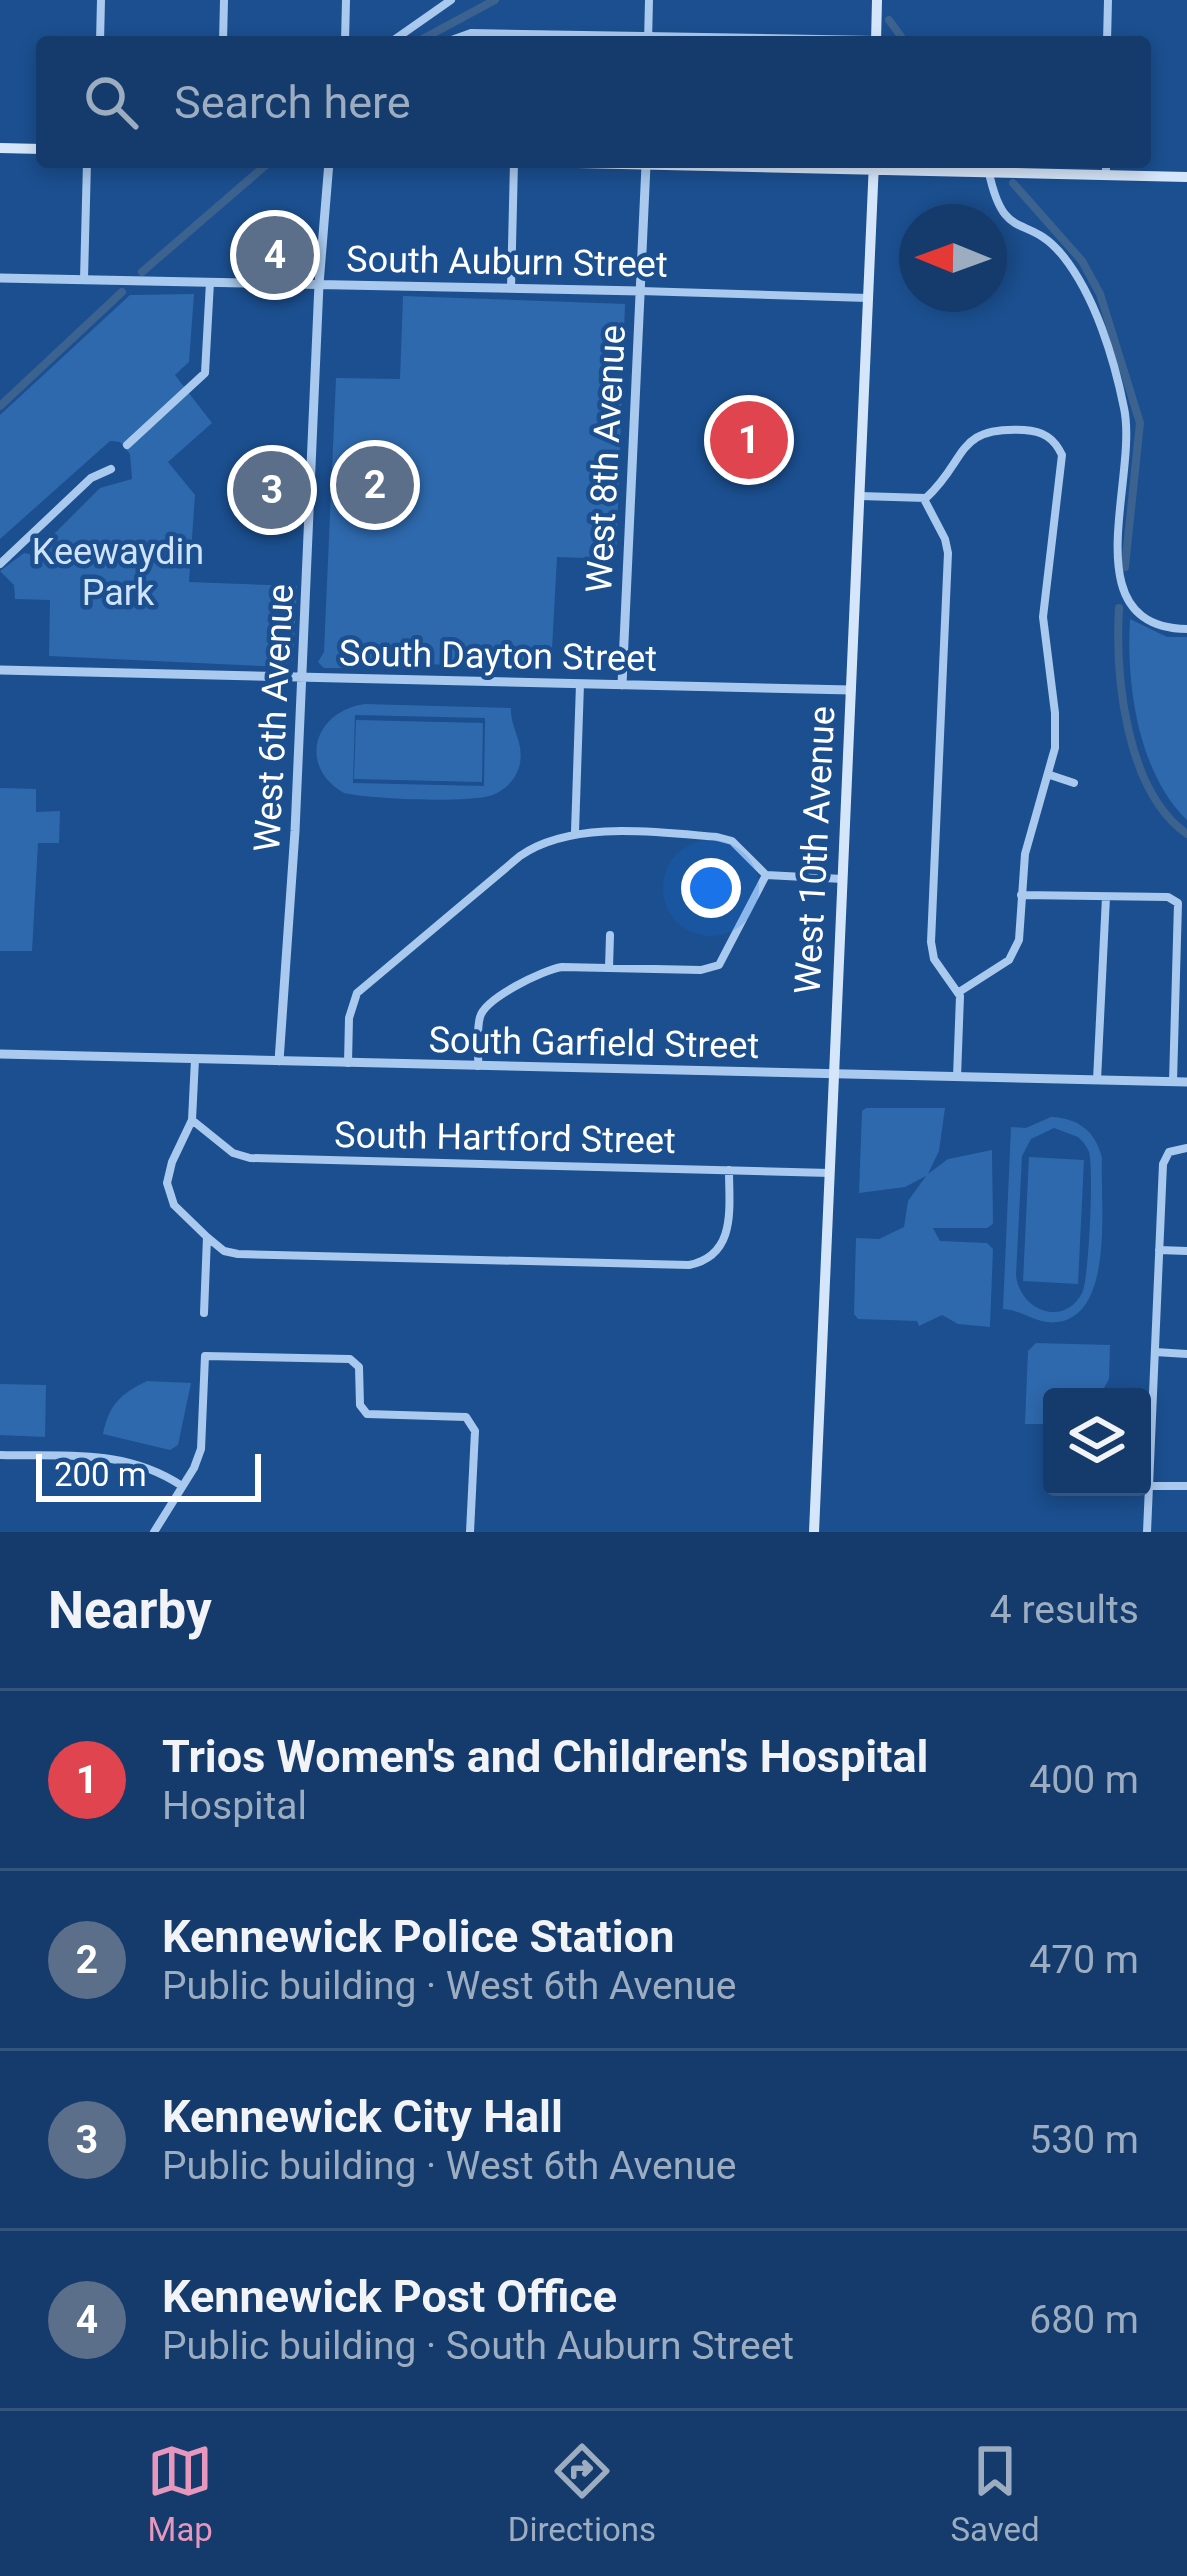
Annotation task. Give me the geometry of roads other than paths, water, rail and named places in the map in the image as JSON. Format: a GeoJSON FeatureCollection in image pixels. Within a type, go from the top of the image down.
{"type":"FeatureCollection","features":[{"type":"Feature","properties":{"kind":"main road"},"geometry":{"type":"LineString","coordinates":[[877,36],[878,0]]}},
{"type":"Feature","properties":{"kind":"main road"},"geometry":{"type":"LineString","coordinates":[[0,148],[36,149]]}},
{"type":"Feature","properties":{"kind":"main road","name":"West 10th Avenue"},"geometry":{"type":"LineString","coordinates":[[814,1532],[874,168]]}},
{"type":"Feature","properties":{"kind":"main road"},"geometry":{"type":"LineString","coordinates":[[912,168],[988,172],[1106,169],[1187,177]]}},
{"type":"Feature","properties":{"kind":"street"},"geometry":{"type":"LineString","coordinates":[[100,36],[101,0]]}},
{"type":"Feature","properties":{"kind":"street"},"geometry":{"type":"LineString","coordinates":[[223,36],[224,0]]}},
{"type":"Feature","properties":{"kind":"street"},"geometry":{"type":"LineString","coordinates":[[345,36],[346,0]]}},
{"type":"Feature","properties":{"kind":"street"},"geometry":{"type":"LineString","coordinates":[[400,36],[451,0]]}},
{"type":"Feature","properties":{"kind":"street"},"geometry":{"type":"LineString","coordinates":[[648,36],[649,0]]}},
{"type":"Feature","properties":{"kind":"street"},"geometry":{"type":"LineString","coordinates":[[1107,36],[1108,0]]}},
{"type":"Feature","properties":{"kind":"street"},"geometry":{"type":"LineString","coordinates":[[463,36],[506,36]]}},
{"type":"Feature","properties":{"kind":"street"},"geometry":{"type":"LineString","coordinates":[[84,280],[87,168]]}},
{"type":"Feature","properties":{"kind":"street","name":"West 6th Avenue"},"geometry":{"type":"LineString","coordinates":[[279,1061],[328,168]]}},
{"type":"Feature","properties":{"kind":"street"},"geometry":{"type":"LineString","coordinates":[[511,289],[514,168]]}},
{"type":"Feature","properties":{"kind":"street","name":"West 8th Avenue"},"geometry":{"type":"LineString","coordinates":[[622,685],[646,168]]}},
{"type":"Feature","properties":{"kind":"street"},"geometry":{"type":"LineString","coordinates":[[988,172],[1003,216],[1046,238],[1076,275],[1115,375],[1128,449],[1116,566],[1119,587],[1129,604],[1155,624],[1187,629]]}},
{"type":"Feature","properties":{"kind":"street","name":"South Auburn Street"},"geometry":{"type":"LineString","coordinates":[[0,278],[868,298]]}},
{"type":"Feature","properties":{"kind":"street"},"geometry":{"type":"LineString","coordinates":[[127,445],[206,373],[210,282]]}},
{"type":"Feature","properties":{"kind":"street"},"geometry":{"type":"LineString","coordinates":[[860,496],[924,499],[932,495],[971,439],[982,432],[1030,430],[1056,442],[1063,470],[1043,629],[1056,724],[1050,775],[1025,854],[1019,940],[1012,956],[958,992]]}},
{"type":"Feature","properties":{"kind":"street"},"geometry":{"type":"LineString","coordinates":[[0,564],[91,478],[111,469]]}},
{"type":"Feature","properties":{"kind":"street"},"geometry":{"type":"LineString","coordinates":[[924,499],[948,553],[931,948],[958,992],[957,1077]]}},
{"type":"Feature","properties":{"kind":"street","name":"South Dayton Street"},"geometry":{"type":"LineString","coordinates":[[0,670],[851,690]]}},
{"type":"Feature","properties":{"kind":"street"},"geometry":{"type":"LineString","coordinates":[[575,833],[580,684]]}},
{"type":"Feature","properties":{"kind":"street"},"geometry":{"type":"LineString","coordinates":[[1050,775],[1074,783]]}},
{"type":"Feature","properties":{"kind":"street"},"geometry":{"type":"LineString","coordinates":[[348,1063],[350,1009],[363,987],[520,856],[549,840],[575,833],[717,836],[731,841],[766,875],[843,878]]}},
{"type":"Feature","properties":{"kind":"street"},"geometry":{"type":"LineString","coordinates":[[478,1066],[479,1021],[486,1005],[554,968],[713,968],[729,953],[766,875]]}},
{"type":"Feature","properties":{"kind":"street"},"geometry":{"type":"LineString","coordinates":[[1022,895],[1168,898],[1178,903],[1173,1082]]}},
{"type":"Feature","properties":{"kind":"street"},"geometry":{"type":"LineString","coordinates":[[1097,1081],[1106,897]]}},
{"type":"Feature","properties":{"kind":"street"},"geometry":{"type":"LineString","coordinates":[[609,968],[610,935]]}},
{"type":"Feature","properties":{"kind":"street","name":"South Garfield Street"},"geometry":{"type":"LineString","coordinates":[[0,1054],[1187,1082]]}},
{"type":"Feature","properties":{"kind":"street"},"geometry":{"type":"LineString","coordinates":[[195,1059],[191,1120],[167,1183],[174,1205],[224,1251],[238,1254],[689,1265],[710,1257],[727,1235],[729,1170]]}},
{"type":"Feature","properties":{"kind":"street","name":"South Hartford Street"},"geometry":{"type":"LineString","coordinates":[[191,1120],[233,1153],[250,1158],[830,1173]]}},
{"type":"Feature","properties":{"kind":"street"},"geometry":{"type":"LineString","coordinates":[[1151,1441],[1163,1164],[1169,1152],[1187,1148]]}},
{"type":"Feature","properties":{"kind":"street"},"geometry":{"type":"LineString","coordinates":[[204,1313],[208,1238]]}},
{"type":"Feature","properties":{"kind":"street"},"geometry":{"type":"LineString","coordinates":[[1159,1250],[1187,1251]]}},
{"type":"Feature","properties":{"kind":"street"},"geometry":{"type":"LineString","coordinates":[[1155,1352],[1187,1354]]}},
{"type":"Feature","properties":{"kind":"street"},"geometry":{"type":"LineString","coordinates":[[154,1532],[194,1468],[203,1438],[205,1356],[350,1360],[358,1367],[359,1405],[367,1414],[458,1416],[471,1421],[475,1431],[470,1532]]}},
{"type":"Feature","properties":{"kind":"street"},"geometry":{"type":"LineString","coordinates":[[0,1456],[122,1459],[146,1465],[182,1486]]}},
{"type":"Feature","properties":{"kind":"street"},"geometry":{"type":"LineString","coordinates":[[1151,1486],[1187,1486]]}},
{"type":"Feature","properties":{"kind":"street"},"geometry":{"type":"LineString","coordinates":[[1147,1532],[1149,1496]]}},
{"type":"Feature","properties":{"kind":"waterway"},"geometry":{"type":"LineString","coordinates":[[428,36],[495,0]]}},
{"type":"Feature","properties":{"kind":"waterway"},"geometry":{"type":"LineString","coordinates":[[889,20],[901,36]]}},
{"type":"Feature","properties":{"kind":"waterway"},"geometry":{"type":"LineString","coordinates":[[142,272],[263,168]]}},
{"type":"Feature","properties":{"kind":"waterway"},"geometry":{"type":"LineString","coordinates":[[1013,183],[1082,261],[1100,294],[1140,423],[1125,567]]}},
{"type":"Feature","properties":{"kind":"waterway"},"geometry":{"type":"LineString","coordinates":[[0,406],[122,292]]}},
{"type":"Feature","properties":{"kind":"waterway"},"geometry":{"type":"LineString","coordinates":[[1119,608],[1119,666],[1138,762],[1166,815],[1187,834]]}},
{"type":"Feature","properties":{"kind":"place","name":"Kennewick Post Office"},"geometry":{"type":"Point","coordinates":[275,255]}},
{"type":"Feature","properties":{"kind":"place","name":"Trios Women's and Children's Hospital"},"geometry":{"type":"Point","coordinates":[749,440]}},
{"type":"Feature","properties":{"kind":"place","name":"Kennewick Police Station"},"geometry":{"type":"Point","coordinates":[375,485]}},
{"type":"Feature","properties":{"kind":"place","name":"Kennewick City Hall"},"geometry":{"type":"Point","coordinates":[272,490]}},
{"type":"Feature","properties":{"kind":"park label","name":"Keewaydin Park"},"geometry":{"type":"Point","coordinates":[118,572]}}]}
